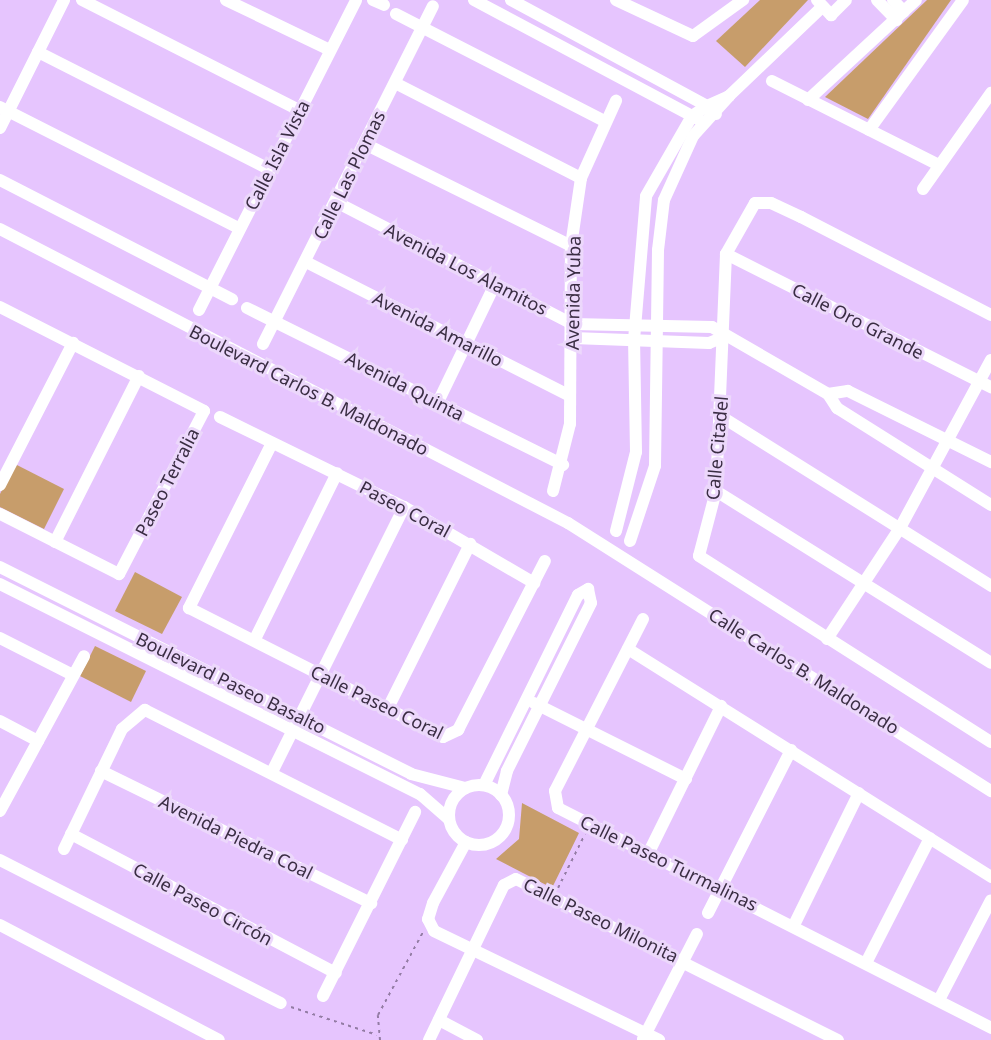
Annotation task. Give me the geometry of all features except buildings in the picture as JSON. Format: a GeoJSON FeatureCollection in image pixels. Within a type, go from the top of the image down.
{"type":"FeatureCollection","features":[{"type":"Feature","properties":{"kind":"street"},"geometry":{"type":"LineString","coordinates":[[0,128],[4,109],[38,52],[64,0]]}},
{"type":"Feature","properties":{"kind":"street"},"geometry":{"type":"LineString","coordinates":[[82,0],[299,110]]}},
{"type":"Feature","properties":{"kind":"street"},"geometry":{"type":"LineString","coordinates":[[226,0],[330,50]]}},
{"type":"Feature","properties":{"kind":"street","name":"Calle Isla Vista"},"geometry":{"type":"LineString","coordinates":[[199,310],[356,0]]}},
{"type":"Feature","properties":{"kind":"street"},"geometry":{"type":"LineString","coordinates":[[474,0],[706,124]]}},
{"type":"Feature","properties":{"kind":"street"},"geometry":{"type":"LineString","coordinates":[[511,0],[711,110]]}},
{"type":"Feature","properties":{"kind":"street"},"geometry":{"type":"LineString","coordinates":[[616,0],[693,36],[743,0]]}},
{"type":"Feature","properties":{"kind":"street"},"geometry":{"type":"LineString","coordinates":[[616,531],[636,452],[634,340],[646,196],[692,116],[711,110],[729,96],[819,4],[836,14],[846,0]]}},
{"type":"Feature","properties":{"kind":"street"},"geometry":{"type":"LineString","coordinates":[[877,0],[900,16]]}},
{"type":"Feature","properties":{"kind":"street"},"geometry":{"type":"LineString","coordinates":[[893,0],[900,16]]}},
{"type":"Feature","properties":{"kind":"street"},"geometry":{"type":"LineString","coordinates":[[808,99],[916,0]]}},
{"type":"Feature","properties":{"kind":"street"},"geometry":{"type":"LineString","coordinates":[[869,130],[963,0]]}},
{"type":"Feature","properties":{"kind":"street","name":"Calle Las Plomas"},"geometry":{"type":"LineString","coordinates":[[263,344],[433,6]]}},
{"type":"Feature","properties":{"kind":"street"},"geometry":{"type":"LineString","coordinates":[[396,14],[604,121]]}},
{"type":"Feature","properties":{"kind":"street"},"geometry":{"type":"LineString","coordinates":[[38,52],[269,169]]}},
{"type":"Feature","properties":{"kind":"street"},"geometry":{"type":"LineString","coordinates":[[772,81],[939,165]]}},
{"type":"Feature","properties":{"kind":"street"},"geometry":{"type":"LineString","coordinates":[[395,83],[581,178]]}},
{"type":"Feature","properties":{"kind":"street"},"geometry":{"type":"LineString","coordinates":[[923,189],[991,93]]}},
{"type":"Feature","properties":{"kind":"street","name":"Avenida Yuba"},"geometry":{"type":"LineString","coordinates":[[553,491],[563,465],[570,396],[573,338],[571,246],[581,178],[604,121],[616,101]]}},
{"type":"Feature","properties":{"kind":"street"},"geometry":{"type":"LineString","coordinates":[[4,109],[239,228]]}},
{"type":"Feature","properties":{"kind":"street"},"geometry":{"type":"LineString","coordinates":[[630,541],[655,466],[655,340],[664,200],[676,165],[706,124],[711,110]]}},
{"type":"Feature","properties":{"kind":"street"},"geometry":{"type":"LineString","coordinates":[[365,144],[571,246]]}},
{"type":"Feature","properties":{"kind":"street"},"geometry":{"type":"LineString","coordinates":[[0,180],[232,299]]}},
{"type":"Feature","properties":{"kind":"street","name":"Avenida Los Alamitos"},"geometry":{"type":"LineString","coordinates":[[336,202],[572,324],[712,327],[828,394]]}},
{"type":"Feature","properties":{"kind":"street","name":"Calle Citadel"},"geometry":{"type":"LineString","coordinates":[[827,639],[699,556],[716,491],[726,336],[726,254],[740,224],[755,203],[771,203],[991,315]]}},
{"type":"Feature","properties":{"kind":"street","name":"Boulevard Carlos B. Maldonado"},"geometry":{"type":"LineString","coordinates":[[0,229],[618,553]]}},
{"type":"Feature","properties":{"kind":"street","name":"Calle Oro Grande"},"geometry":{"type":"LineString","coordinates":[[726,254],[986,384]]}},
{"type":"Feature","properties":{"kind":"street","name":"Avenida Amarillo"},"geometry":{"type":"LineString","coordinates":[[306,262],[570,396]]}},
{"type":"Feature","properties":{"kind":"street"},"geometry":{"type":"LineString","coordinates":[[438,402],[495,284]]}},
{"type":"Feature","properties":{"kind":"street","name":"Avenida Quinta"},"geometry":{"type":"LineString","coordinates":[[248,308],[563,465]]}},
{"type":"Feature","properties":{"kind":"street","name":"Paseo Terralia"},"geometry":{"type":"LineString","coordinates":[[0,514],[119,574],[204,411],[73,343],[1,311]]}},
{"type":"Feature","properties":{"kind":"street"},"geometry":{"type":"LineString","coordinates":[[573,338],[709,343],[726,336]]}},
{"type":"Feature","properties":{"kind":"street"},"geometry":{"type":"LineString","coordinates":[[0,485],[73,343]]}},
{"type":"Feature","properties":{"kind":"street"},"geometry":{"type":"LineString","coordinates":[[991,360],[986,384],[949,441],[900,528],[827,639],[991,742]]}},
{"type":"Feature","properties":{"kind":"street"},"geometry":{"type":"LineString","coordinates":[[55,542],[139,376]]}},
{"type":"Feature","properties":{"kind":"street"},"geometry":{"type":"LineString","coordinates":[[991,462],[848,391],[828,394],[837,408],[991,506]]}},
{"type":"Feature","properties":{"kind":"street","name":"Paseo Coral"},"geometry":{"type":"LineString","coordinates":[[220,417],[404,507],[534,583]]}},
{"type":"Feature","properties":{"kind":"street"},"geometry":{"type":"LineString","coordinates":[[722,417],[991,586]]}},
{"type":"Feature","properties":{"kind":"street","name":"Calle Paseo Coral"},"geometry":{"type":"LineString","coordinates":[[272,443],[189,608],[255,639],[442,737],[453,736],[545,561]]}},
{"type":"Feature","properties":{"kind":"street"},"geometry":{"type":"LineString","coordinates":[[255,639],[337,473]]}},
{"type":"Feature","properties":{"kind":"street"},"geometry":{"type":"LineString","coordinates":[[716,491],[991,663]]}},
{"type":"Feature","properties":{"kind":"street"},"geometry":{"type":"LineString","coordinates":[[272,772],[317,673],[404,507]]}},
{"type":"Feature","properties":{"kind":"street"},"geometry":{"type":"LineString","coordinates":[[387,710],[470,544]]}},
{"type":"Feature","properties":{"kind":"street","name":"Calle Carlos B. Maldonado"},"geometry":{"type":"LineString","coordinates":[[618,553],[991,791]]}},
{"type":"Feature","properties":{"kind":"street","name":"Boulevard Paseo Basalto"},"geometry":{"type":"LineString","coordinates":[[0,567],[298,714],[411,774],[465,788]]}},
{"type":"Feature","properties":{"kind":"street","name":"Boulevard Paseo Basalto"},"geometry":{"type":"LineString","coordinates":[[0,584],[420,794],[449,819]]}},
{"type":"Feature","properties":{"kind":"street"},"geometry":{"type":"LineString","coordinates":[[484,785],[578,595],[588,589],[591,603],[507,771],[501,795]]}},
{"type":"Feature","properties":{"kind":"street","name":"Calle Paseo Turmalinas"},"geometry":{"type":"LineString","coordinates":[[643,619],[585,728],[553,796],[558,808],[940,998],[991,1028]]}},
{"type":"Feature","properties":{"kind":"street"},"geometry":{"type":"LineString","coordinates":[[0,638],[74,675]]}},
{"type":"Feature","properties":{"kind":"street"},"geometry":{"type":"LineString","coordinates":[[628,649],[991,878]]}},
{"type":"Feature","properties":{"kind":"street"},"geometry":{"type":"LineString","coordinates":[[1,808],[84,656]]}},
{"type":"Feature","properties":{"kind":"street"},"geometry":{"type":"LineString","coordinates":[[526,700],[686,779]]}},
{"type":"Feature","properties":{"kind":"street"},"geometry":{"type":"LineString","coordinates":[[649,852],[721,706]]}},
{"type":"Feature","properties":{"kind":"street"},"geometry":{"type":"LineString","coordinates":[[64,849],[127,720],[141,711],[166,717],[402,840]]}},
{"type":"Feature","properties":{"kind":"street"},"geometry":{"type":"LineString","coordinates":[[0,721],[38,741]]}},
{"type":"Feature","properties":{"kind":"street"},"geometry":{"type":"LineString","coordinates":[[708,913],[791,750]]}},
{"type":"Feature","properties":{"kind":"street","name":"Avenida Piedra Coal"},"geometry":{"type":"LineString","coordinates":[[101,771],[371,903]]}},
{"type":"Feature","properties":{"kind":"street"},"geometry":{"type":"LineString","coordinates":[[484,785],[501,795],[509,813],[503,833],[486,844],[466,842],[449,819],[452,801],[465,788],[484,785]]}},
{"type":"Feature","properties":{"kind":"street"},"geometry":{"type":"LineString","coordinates":[[794,925],[859,793]]}},
{"type":"Feature","properties":{"kind":"street"},"geometry":{"type":"LineString","coordinates":[[323,996],[415,812]]}},
{"type":"Feature","properties":{"kind":"street","name":"Calle Paseo Circón"},"geometry":{"type":"LineString","coordinates":[[71,834],[336,973]]}},
{"type":"Feature","properties":{"kind":"street"},"geometry":{"type":"LineString","coordinates":[[867,961],[930,838]]}},
{"type":"Feature","properties":{"kind":"street"},"geometry":{"type":"LineString","coordinates":[[466,842],[433,903],[430,926],[644,1037],[659,1040]]}},
{"type":"Feature","properties":{"kind":"street"},"geometry":{"type":"LineString","coordinates":[[0,860],[281,1003]]}},
{"type":"Feature","properties":{"kind":"street","name":"Calle Paseo Milonita"},"geometry":{"type":"LineString","coordinates":[[429,1040],[505,883],[520,880],[684,960],[838,1040]]}},
{"type":"Feature","properties":{"kind":"street"},"geometry":{"type":"LineString","coordinates":[[940,998],[991,900]]}},
{"type":"Feature","properties":{"kind":"street"},"geometry":{"type":"LineString","coordinates":[[0,925],[219,1040]]}},
{"type":"Feature","properties":{"kind":"street"},"geometry":{"type":"LineString","coordinates":[[644,1037],[697,934]]}},
{"type":"Feature","properties":{"kind":"street"},"geometry":{"type":"LineString","coordinates":[[439,1020],[477,1040]]}},
{"type":"Feature","properties":{"kind":"path"},"geometry":{"type":"LineString","coordinates":[[554,896],[590,824]]}},
{"type":"Feature","properties":{"kind":"path"},"geometry":{"type":"LineString","coordinates":[[380,1040],[377,1035],[378,1015],[389,989],[430,926]]}},
{"type":"Feature","properties":{"kind":"path"},"geometry":{"type":"LineString","coordinates":[[281,1003],[377,1035]]}},
{"type":"Feature","properties":{"kind":"shaded area"},"geometry":{"type":"Polygon","coordinates":[[[760,0],[808,0],[745,67],[716,41],[760,0]]]}},
{"type":"Feature","properties":{"kind":"shaded area"},"geometry":{"type":"Polygon","coordinates":[[[927,0],[951,0],[868,119],[825,97],[927,0]]]}},
{"type":"Feature","properties":{"kind":"shaded area"},"geometry":{"type":"Polygon","coordinates":[[[15,464],[64,489],[44,529],[0,507],[0,494],[15,464]]]}},
{"type":"Feature","properties":{"kind":"shaded area"},"geometry":{"type":"Polygon","coordinates":[[[135,572],[182,597],[162,634],[115,611],[135,572]]]}},
{"type":"Feature","properties":{"kind":"shaded area"},"geometry":{"type":"Polygon","coordinates":[[[95,646],[146,671],[131,702],[80,676],[95,646]]]}},
{"type":"Feature","properties":{"kind":"shaded area"},"geometry":{"type":"Polygon","coordinates":[[[522,803],[579,833],[552,888],[496,859],[519,839],[522,803]]]}}]}
